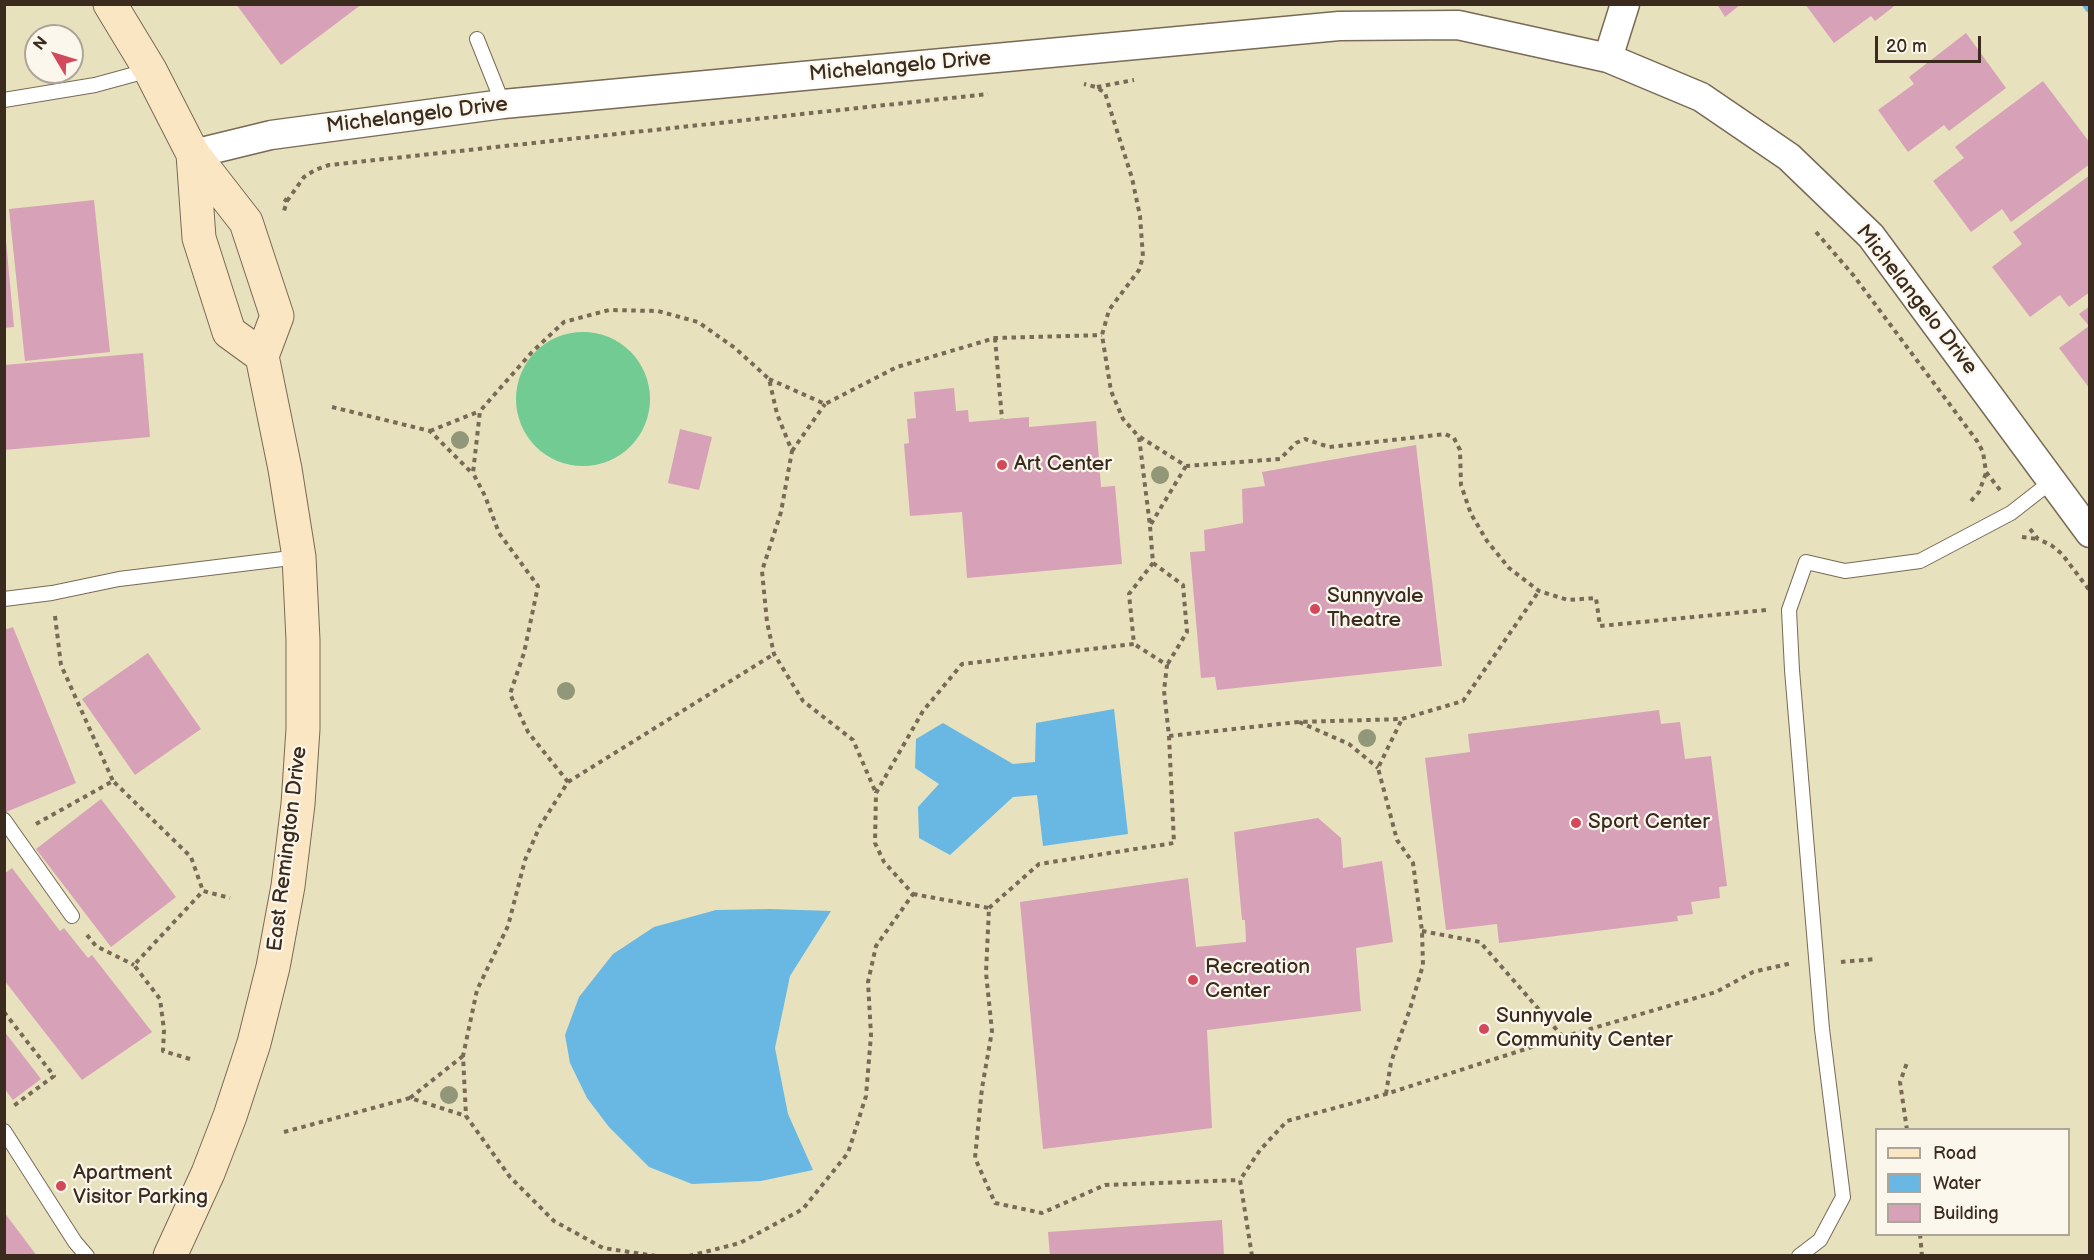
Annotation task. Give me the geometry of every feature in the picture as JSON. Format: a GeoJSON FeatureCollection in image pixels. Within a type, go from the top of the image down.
{"type":"FeatureCollection","features":[{"type":"Feature","properties":{"kind":"main road"},"geometry":{"type":"LineString","coordinates":[[110,4],[150,70],[193,154],[246,222],[277,316],[262,356],[229,332],[199,238],[193,154]]}},
{"type":"Feature","properties":{"kind":"main road","name":"East Remington Drive"},"geometry":{"type":"LineString","coordinates":[[171,1256],[212,1163],[254,1043],[273,967],[288,886],[298,804],[303,729],[303,640],[299,557],[285,469],[262,356]]}},
{"type":"Feature","properties":{"kind":"street"},"geometry":{"type":"LineString","coordinates":[[1608,58],[1625,4]]}},
{"type":"Feature","properties":{"kind":"street","name":"Michelangelo Drive"},"geometry":{"type":"LineString","coordinates":[[193,154],[271,135],[503,104],[1339,26],[1458,25],[1608,58],[1701,97],[1789,157],[1871,236],[2090,533]]}},
{"type":"Feature","properties":{"kind":"lane"},"geometry":{"type":"LineString","coordinates":[[477,39],[503,104]]}},
{"type":"Feature","properties":{"kind":"lane"},"geometry":{"type":"LineString","coordinates":[[4,100],[95,85],[150,70]]}},
{"type":"Feature","properties":{"kind":"lane"},"geometry":{"type":"LineString","coordinates":[[1799,1256],[1820,1240],[1843,1197],[1817,963],[1789,610],[1806,562],[1845,571],[1920,561],[2016,510],[2052,481]]}},
{"type":"Feature","properties":{"kind":"lane"},"geometry":{"type":"LineString","coordinates":[[4,599],[52,593],[119,579],[299,557]]}},
{"type":"Feature","properties":{"kind":"lane"},"geometry":{"type":"LineString","coordinates":[[4,820],[72,916]]}},
{"type":"Feature","properties":{"kind":"lane"},"geometry":{"type":"LineString","coordinates":[[4,1131],[75,1242],[87,1256]]}},
{"type":"Feature","properties":{"kind":"path"},"geometry":{"type":"LineString","coordinates":[[1096,87],[1139,80]]}},
{"type":"Feature","properties":{"kind":"path"},"geometry":{"type":"LineString","coordinates":[[1073,85],[1084,84],[1096,87],[1105,93],[1140,216],[1143,257],[1140,270],[1109,310],[1102,335],[1111,391],[1123,419],[1140,437],[1186,466],[1281,459],[1296,443],[1305,439],[1329,447],[1445,434],[1454,438],[1460,450],[1461,485],[1471,514],[1487,541],[1509,568],[1539,591],[1568,600],[1596,598],[1600,626],[1757,610],[1789,610]]}},
{"type":"Feature","properties":{"kind":"path"},"geometry":{"type":"LineString","coordinates":[[285,211],[286,200],[304,177],[329,165],[990,94]]}},
{"type":"Feature","properties":{"kind":"path"},"geometry":{"type":"LineString","coordinates":[[1809,225],[1854,276],[1971,432],[1983,452],[1986,472],[2038,539]]}},
{"type":"Feature","properties":{"kind":"path"},"geometry":{"type":"LineString","coordinates":[[430,431],[480,411],[532,352],[564,322],[609,310],[658,311],[698,322],[735,348],[769,378],[825,404]]}},
{"type":"Feature","properties":{"kind":"path"},"geometry":{"type":"LineString","coordinates":[[989,908],[913,894],[884,861],[875,843],[876,793],[854,740],[803,701],[774,654],[767,622],[762,571],[781,512],[792,451],[825,404],[897,367],[995,338],[1102,335]]}},
{"type":"Feature","properties":{"kind":"path"},"geometry":{"type":"LineString","coordinates":[[995,338],[1002,419]]}},
{"type":"Feature","properties":{"kind":"path"},"geometry":{"type":"LineString","coordinates":[[769,378],[777,414],[792,451]]}},
{"type":"Feature","properties":{"kind":"path"},"geometry":{"type":"LineString","coordinates":[[332,406],[430,431],[473,473],[485,496],[499,533],[538,586],[524,653],[510,694],[528,732],[568,782]]}},
{"type":"Feature","properties":{"kind":"path"},"geometry":{"type":"LineString","coordinates":[[473,473],[480,411]]}},
{"type":"Feature","properties":{"kind":"path"},"geometry":{"type":"LineString","coordinates":[[1134,644],[1129,594],[1153,563],[1140,437]]}},
{"type":"Feature","properties":{"kind":"path"},"geometry":{"type":"LineString","coordinates":[[1150,526],[1186,466]]}},
{"type":"Feature","properties":{"kind":"path"},"geometry":{"type":"LineString","coordinates":[[1971,501],[1978,492],[1986,472]]}},
{"type":"Feature","properties":{"kind":"path"},"geometry":{"type":"LineString","coordinates":[[2019,537],[2029,536],[2051,545],[2062,554],[2090,591]]}},
{"type":"Feature","properties":{"kind":"path"},"geometry":{"type":"LineString","coordinates":[[1153,563],[1183,585],[1187,632],[1167,664],[1164,691],[1169,736],[1174,843],[1039,864],[989,908],[986,973],[992,1031],[982,1088],[975,1158],[995,1203],[1042,1214],[1105,1185],[1240,1180]]}},
{"type":"Feature","properties":{"kind":"path"},"geometry":{"type":"LineString","coordinates":[[1169,736],[1298,722],[1402,719],[1463,701],[1539,591]]}},
{"type":"Feature","properties":{"kind":"path"},"geometry":{"type":"LineString","coordinates":[[52,593],[61,665],[113,781],[191,857],[203,891]]}},
{"type":"Feature","properties":{"kind":"path"},"geometry":{"type":"LineString","coordinates":[[876,793],[923,711],[962,664],[1134,644],[1167,664]]}},
{"type":"Feature","properties":{"kind":"path"},"geometry":{"type":"LineString","coordinates":[[656,1256],[603,1248],[554,1221],[510,1177],[466,1116],[463,1056],[477,990],[508,926],[525,860],[540,826],[568,782],[774,654]]}},
{"type":"Feature","properties":{"kind":"path"},"geometry":{"type":"LineString","coordinates":[[1378,768],[1402,719]]}},
{"type":"Feature","properties":{"kind":"path"},"geometry":{"type":"LineString","coordinates":[[1298,722],[1349,744],[1378,768],[1397,840],[1413,863],[1422,931],[1423,965],[1391,1062],[1386,1094]]}},
{"type":"Feature","properties":{"kind":"path"},"geometry":{"type":"LineString","coordinates":[[46,818],[113,781]]}},
{"type":"Feature","properties":{"kind":"path"},"geometry":{"type":"LineString","coordinates":[[203,891],[230,898]]}},
{"type":"Feature","properties":{"kind":"path"},"geometry":{"type":"LineString","coordinates":[[134,965],[203,891]]}},
{"type":"Feature","properties":{"kind":"path"},"geometry":{"type":"LineString","coordinates":[[689,1256],[740,1243],[803,1209],[848,1153],[866,1096],[871,1035],[868,982],[876,946],[913,894]]}},
{"type":"Feature","properties":{"kind":"path"},"geometry":{"type":"LineString","coordinates":[[1422,931],[1480,942],[1563,1037]]}},
{"type":"Feature","properties":{"kind":"path"},"geometry":{"type":"LineString","coordinates":[[96,946],[134,965],[160,999],[164,1030],[163,1051],[190,1059]]}},
{"type":"Feature","properties":{"kind":"path"},"geometry":{"type":"LineString","coordinates":[[1252,1256],[1240,1180],[1260,1150],[1287,1121],[1386,1094],[1563,1037],[1716,992],[1753,972],[1789,963],[1876,959]]}},
{"type":"Feature","properties":{"kind":"path"},"geometry":{"type":"LineString","coordinates":[[4,1012],[54,1076],[4,1113]]}},
{"type":"Feature","properties":{"kind":"path"},"geometry":{"type":"LineString","coordinates":[[284,1132],[411,1098],[463,1056]]}},
{"type":"Feature","properties":{"kind":"path"},"geometry":{"type":"LineString","coordinates":[[1907,1128],[1900,1082],[1908,1060]]}},
{"type":"Feature","properties":{"kind":"path"},"geometry":{"type":"LineString","coordinates":[[411,1098],[466,1116]]}},
{"type":"Feature","properties":{"kind":"path"},"geometry":{"type":"LineString","coordinates":[[1920,1236],[1922,1256]]}},
{"type":"Feature","properties":{"kind":"green space"},"geometry":{"type":"Polygon","coordinates":[[[583,332],[609,337],[630,352],[645,373],[650,399],[645,425],[630,446],[609,461],[583,466],[557,461],[536,446],[521,425],[516,399],[521,373],[536,352],[557,337],[583,332]]]}},
{"type":"Feature","properties":{"kind":"water"},"geometry":{"type":"Polygon","coordinates":[[[1114,709],[1128,834],[1043,846],[1037,795],[1013,797],[950,855],[919,838],[918,807],[939,784],[915,768],[916,739],[943,723],[1013,764],[1035,762],[1036,723],[1114,709]]]}},
{"type":"Feature","properties":{"kind":"water"},"geometry":{"type":"Polygon","coordinates":[[[716,910],[831,911],[790,976],[775,1048],[788,1114],[813,1170],[761,1181],[692,1184],[649,1167],[609,1127],[587,1098],[570,1063],[565,1035],[579,997],[613,954],[654,927],[716,910]]]}},
{"type":"Feature","properties":{"kind":"building"},"geometry":{"type":"Polygon","coordinates":[[[236,4],[362,4],[281,65],[236,4]]]}},
{"type":"Feature","properties":{"kind":"building"},"geometry":{"type":"Polygon","coordinates":[[[1717,4],[1741,4],[1725,17],[1717,4]]]}},
{"type":"Feature","properties":{"kind":"building"},"geometry":{"type":"Polygon","coordinates":[[[1805,4],[1897,4],[1875,21],[1871,16],[1834,43],[1805,4]]]}},
{"type":"Feature","properties":{"kind":"building"},"geometry":{"type":"Polygon","coordinates":[[[1966,33],[2006,88],[1949,131],[1944,125],[1908,152],[1878,110],[1914,84],[1909,77],[1966,33]]]}},
{"type":"Feature","properties":{"kind":"building"},"geometry":{"type":"Polygon","coordinates":[[[2043,81],[2090,143],[2090,164],[2011,222],[2002,209],[1971,232],[1933,181],[1964,158],[1955,147],[2043,81]]]}},
{"type":"Feature","properties":{"kind":"building"},"geometry":{"type":"Polygon","coordinates":[[[2090,175],[2090,292],[2069,307],[2060,295],[2030,317],[1992,267],[2022,244],[2013,232],[2090,175]]]}},
{"type":"Feature","properties":{"kind":"building"},"geometry":{"type":"Polygon","coordinates":[[[94,200],[110,352],[25,361],[9,209],[94,200]]]}},
{"type":"Feature","properties":{"kind":"building"},"geometry":{"type":"Polygon","coordinates":[[[4,241],[6,241],[14,327],[4,328],[4,241]]]}},
{"type":"Feature","properties":{"kind":"building"},"geometry":{"type":"Polygon","coordinates":[[[2090,306],[2090,389],[2059,348],[2089,326],[2079,314],[2090,306]]]}},
{"type":"Feature","properties":{"kind":"building"},"geometry":{"type":"Polygon","coordinates":[[[143,353],[150,437],[4,450],[4,365],[143,353]]]}},
{"type":"Feature","properties":{"kind":"building","name":"Art Center"},"geometry":{"type":"Polygon","coordinates":[[[954,388],[956,411],[968,410],[969,422],[1029,417],[1029,427],[1096,421],[1101,487],[1115,486],[1122,564],[967,578],[962,512],[910,516],[904,444],[909,443],[907,419],[916,418],[914,392],[954,388]]]}},
{"type":"Feature","properties":{"kind":"building"},"geometry":{"type":"Polygon","coordinates":[[[680,429],[712,437],[699,490],[668,483],[680,429]]]}},
{"type":"Feature","properties":{"kind":"building","name":"Sunnyvale Theatre"},"geometry":{"type":"Polygon","coordinates":[[[1416,445],[1442,666],[1217,690],[1215,677],[1201,678],[1190,552],[1205,551],[1204,530],[1243,523],[1242,489],[1265,486],[1262,472],[1416,445]]]}},
{"type":"Feature","properties":{"kind":"building"},"geometry":{"type":"Polygon","coordinates":[[[13,627],[76,783],[6,812],[4,630],[13,627]]]}},
{"type":"Feature","properties":{"kind":"building"},"geometry":{"type":"Polygon","coordinates":[[[148,653],[201,729],[135,775],[82,699],[148,653]]]}},
{"type":"Feature","properties":{"kind":"building","name":"Sport Center"},"geometry":{"type":"Polygon","coordinates":[[[1659,710],[1661,724],[1680,722],[1685,759],[1711,756],[1727,886],[1719,887],[1720,898],[1691,902],[1693,914],[1677,916],[1678,921],[1499,943],[1497,924],[1446,930],[1425,758],[1470,752],[1468,734],[1659,710]]]}},
{"type":"Feature","properties":{"kind":"building"},"geometry":{"type":"Polygon","coordinates":[[[101,799],[176,897],[111,947],[36,849],[101,799]]]}},
{"type":"Feature","properties":{"kind":"building","name":"Recreation Center"},"geometry":{"type":"Polygon","coordinates":[[[1318,818],[1341,838],[1343,868],[1382,861],[1393,942],[1356,948],[1361,1011],[1207,1030],[1212,1128],[1043,1149],[1020,902],[1188,878],[1196,947],[1246,942],[1234,832],[1318,818]]]}},
{"type":"Feature","properties":{"kind":"building"},"geometry":{"type":"Polygon","coordinates":[[[12,868],[60,931],[64,928],[88,958],[92,955],[152,1032],[82,1080],[4,980],[4,874],[12,868]]]}},
{"type":"Feature","properties":{"kind":"building"},"geometry":{"type":"Polygon","coordinates":[[[4,1031],[41,1079],[13,1100],[4,1088],[4,1031]]]}},
{"type":"Feature","properties":{"kind":"building"},"geometry":{"type":"Polygon","coordinates":[[[4,1212],[37,1256],[4,1256],[4,1212]]]}},
{"type":"Feature","properties":{"kind":"building"},"geometry":{"type":"Polygon","coordinates":[[[1222,1220],[1224,1256],[1050,1256],[1048,1232],[1222,1220]]]}},
{"type":"Feature","properties":{"kind":"waterway"},"geometry":{"type":"LineString","coordinates":[[2087,4],[2090,8]]}},
{"type":"Feature","properties":{"kind":"place","name":"Art Center"},"geometry":{"type":"Point","coordinates":[1002,465]}},
{"type":"Feature","properties":{"kind":"place","name":"Sunnyvale Theatre"},"geometry":{"type":"Point","coordinates":[1315,609]}},
{"type":"Feature","properties":{"kind":"place","name":"Sport Center"},"geometry":{"type":"Point","coordinates":[1576,823]}},
{"type":"Feature","properties":{"kind":"place","name":"Recreation Center"},"geometry":{"type":"Point","coordinates":[1193,980]}},
{"type":"Feature","properties":{"kind":"place","name":"Sunnyvale Community Center"},"geometry":{"type":"Point","coordinates":[1484,1029]}},
{"type":"Feature","properties":{"kind":"place","name":"Apartment Visitor Parking"},"geometry":{"type":"Point","coordinates":[61,1186]}}]}
